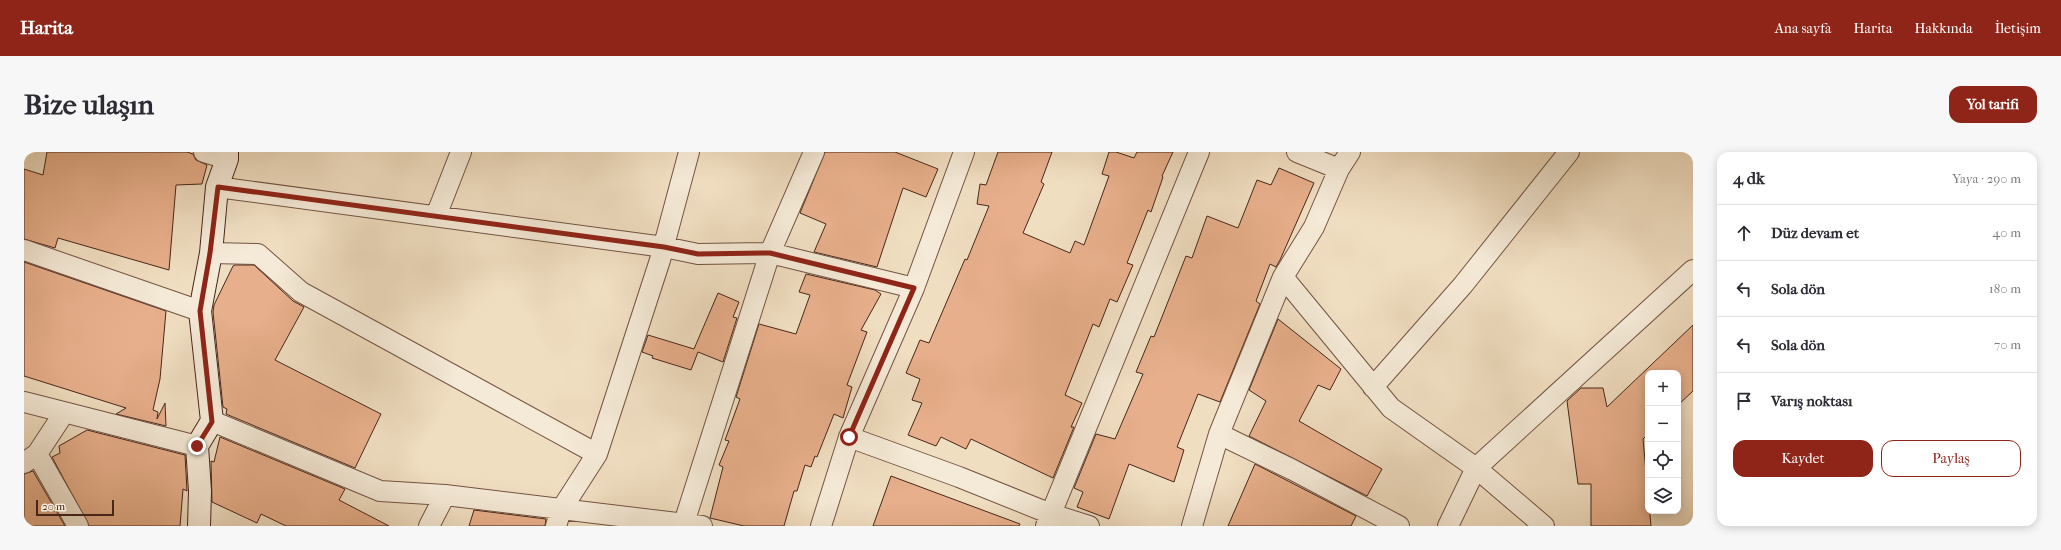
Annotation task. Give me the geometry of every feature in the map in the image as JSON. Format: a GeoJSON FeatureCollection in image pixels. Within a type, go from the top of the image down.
{"type":"FeatureCollection","features":[{"type":"Feature","properties":{"kind":"street"},"geometry":{"type":"LineString","coordinates":[[199,526],[200,491],[197,446],[212,422],[200,311],[210,253],[218,187],[227,156],[204,152]]}},
{"type":"Feature","properties":{"kind":"street"},"geometry":{"type":"LineString","coordinates":[[436,216],[461,152]]}},
{"type":"Feature","properties":{"kind":"street"},"geometry":{"type":"LineString","coordinates":[[559,518],[597,454],[664,247],[689,152]]}},
{"type":"Feature","properties":{"kind":"street"},"geometry":{"type":"LineString","coordinates":[[212,422],[380,491],[445,494],[559,518],[690,525],[770,253],[814,152]]}},
{"type":"Feature","properties":{"kind":"street"},"geometry":{"type":"LineString","coordinates":[[821,526],[849,437],[914,288],[964,152]]}},
{"type":"Feature","properties":{"kind":"street"},"geometry":{"type":"LineString","coordinates":[[1048,520],[1199,152]]}},
{"type":"Feature","properties":{"kind":"street"},"geometry":{"type":"LineString","coordinates":[[1297,152],[1339,169]]}},
{"type":"Feature","properties":{"kind":"street"},"geometry":{"type":"LineString","coordinates":[[1192,526],[1219,434],[1283,277],[1314,227],[1339,169],[1350,152]]}},
{"type":"Feature","properties":{"kind":"street"},"geometry":{"type":"LineString","coordinates":[[1373,386],[1463,285],[1569,152]]}},
{"type":"Feature","properties":{"kind":"street"},"geometry":{"type":"LineString","coordinates":[[218,187],[664,247],[698,254],[770,253],[914,288]]}},
{"type":"Feature","properties":{"kind":"street"},"geometry":{"type":"LineString","coordinates":[[24,250],[200,311]]}},
{"type":"Feature","properties":{"kind":"street"},"geometry":{"type":"LineString","coordinates":[[210,253],[258,254],[300,292],[597,454]]}},
{"type":"Feature","properties":{"kind":"street"},"geometry":{"type":"LineString","coordinates":[[1448,526],[1476,468],[1693,270]]}},
{"type":"Feature","properties":{"kind":"street"},"geometry":{"type":"LineString","coordinates":[[1283,277],[1391,408],[1476,468],[1544,526]]}},
{"type":"Feature","properties":{"kind":"street"},"geometry":{"type":"LineString","coordinates":[[24,402],[197,446]]}},
{"type":"Feature","properties":{"kind":"street"},"geometry":{"type":"LineString","coordinates":[[64,413],[31,458],[78,526]]}},
{"type":"Feature","properties":{"kind":"street"},"geometry":{"type":"LineString","coordinates":[[1219,434],[1294,470],[1399,526]]}},
{"type":"Feature","properties":{"kind":"street"},"geometry":{"type":"LineString","coordinates":[[849,437],[959,477],[1048,520],[1089,526]]}},
{"type":"Feature","properties":{"kind":"street"},"geometry":{"type":"LineString","coordinates":[[429,526],[445,494]]}},
{"type":"Feature","properties":{"kind":"building"},"geometry":{"type":"Polygon","coordinates":[[[47,152],[187,152],[193,154],[196,160],[207,165],[202,184],[176,185],[169,270],[58,238],[55,248],[24,239],[24,169],[43,175],[47,152]]]}},
{"type":"Feature","properties":{"kind":"building"},"geometry":{"type":"Polygon","coordinates":[[[825,152],[895,152],[938,169],[926,197],[903,188],[877,267],[814,252],[826,224],[800,213],[825,152]]]}},
{"type":"Feature","properties":{"kind":"building"},"geometry":{"type":"Polygon","coordinates":[[[998,152],[1052,152],[1041,182],[1044,184],[1023,233],[1070,253],[1075,241],[1084,245],[1109,176],[1102,174],[1109,152],[1116,152],[1134,158],[1137,152],[1173,152],[1162,176],[1163,177],[1151,212],[1148,210],[1127,263],[1133,265],[1117,302],[1110,299],[1099,327],[1093,324],[1065,395],[1082,403],[1071,427],[1074,427],[1053,478],[971,439],[966,449],[941,437],[936,446],[908,435],[922,403],[912,400],[920,379],[906,373],[920,340],[929,343],[965,259],[967,260],[989,206],[977,204],[980,184],[986,185],[998,152]]]}},
{"type":"Feature","properties":{"kind":"building"},"geometry":{"type":"Polygon","coordinates":[[[1279,168],[1314,183],[1280,260],[1276,267],[1270,264],[1256,301],[1260,304],[1220,402],[1198,394],[1177,447],[1184,450],[1174,482],[1129,464],[1109,519],[1077,507],[1083,492],[1074,488],[1096,434],[1115,439],[1143,374],[1136,372],[1151,336],[1154,337],[1186,256],[1192,258],[1207,216],[1238,228],[1257,180],[1271,185],[1279,168]]]}},
{"type":"Feature","properties":{"kind":"building"},"geometry":{"type":"Polygon","coordinates":[[[24,262],[166,311],[160,379],[153,410],[158,412],[157,419],[165,403],[166,426],[116,414],[126,408],[24,376],[24,262]]]}},
{"type":"Feature","properties":{"kind":"building"},"geometry":{"type":"Polygon","coordinates":[[[254,265],[293,301],[304,307],[275,360],[381,414],[355,468],[226,414],[227,409],[223,407],[213,312],[214,305],[233,266],[254,265]]]}},
{"type":"Feature","properties":{"kind":"building"},"geometry":{"type":"Polygon","coordinates":[[[806,274],[875,290],[881,294],[861,330],[867,332],[847,385],[852,387],[843,418],[834,414],[817,457],[815,456],[811,467],[805,465],[797,491],[794,491],[784,526],[744,526],[710,518],[723,467],[719,465],[729,441],[725,440],[740,399],[736,397],[759,324],[796,334],[810,295],[799,292],[806,274]]]}},
{"type":"Feature","properties":{"kind":"building"},"geometry":{"type":"Polygon","coordinates":[[[718,293],[739,302],[733,317],[737,318],[723,362],[698,352],[691,370],[652,358],[653,356],[642,352],[648,335],[694,349],[718,293]]]}},
{"type":"Feature","properties":{"kind":"building"},"geometry":{"type":"Polygon","coordinates":[[[1278,319],[1341,369],[1330,390],[1318,385],[1299,421],[1382,469],[1367,496],[1249,436],[1266,401],[1249,390],[1278,319]]]}},
{"type":"Feature","properties":{"kind":"building"},"geometry":{"type":"Polygon","coordinates":[[[1693,325],[1693,391],[1681,402],[1681,370],[1646,370],[1693,325]]]}},
{"type":"Feature","properties":{"kind":"building"},"geometry":{"type":"Polygon","coordinates":[[[1645,371],[1645,437],[1643,439],[1645,461],[1645,514],[1650,514],[1651,526],[1591,526],[1591,484],[1578,484],[1567,401],[1581,388],[1603,388],[1607,407],[1645,371]]]}},
{"type":"Feature","properties":{"kind":"building"},"geometry":{"type":"Polygon","coordinates":[[[87,430],[185,455],[187,491],[183,489],[180,526],[89,526],[52,457],[60,453],[59,446],[87,430]]]}},
{"type":"Feature","properties":{"kind":"building"},"geometry":{"type":"Polygon","coordinates":[[[220,437],[345,489],[339,500],[389,526],[286,526],[261,514],[257,523],[212,502],[211,461],[214,462],[220,437]]]}},
{"type":"Feature","properties":{"kind":"building"},"geometry":{"type":"Polygon","coordinates":[[[1255,464],[1356,516],[1351,526],[1228,526],[1255,464]]]}},
{"type":"Feature","properties":{"kind":"building"},"geometry":{"type":"Polygon","coordinates":[[[33,471],[65,526],[24,526],[24,474],[33,471]]]}},
{"type":"Feature","properties":{"kind":"building"},"geometry":{"type":"Polygon","coordinates":[[[891,476],[1020,524],[1019,526],[873,526],[891,476]]]}},
{"type":"Feature","properties":{"kind":"building"},"geometry":{"type":"Polygon","coordinates":[[[474,510],[546,519],[545,526],[469,526],[474,510]]]}},
{"type":"Feature","properties":{"kind":"route"},"geometry":{"type":"LineString","coordinates":[[197,446],[212,422],[200,311],[210,253],[218,187],[664,247],[698,254],[770,253],[914,288],[849,437]]}}]}
